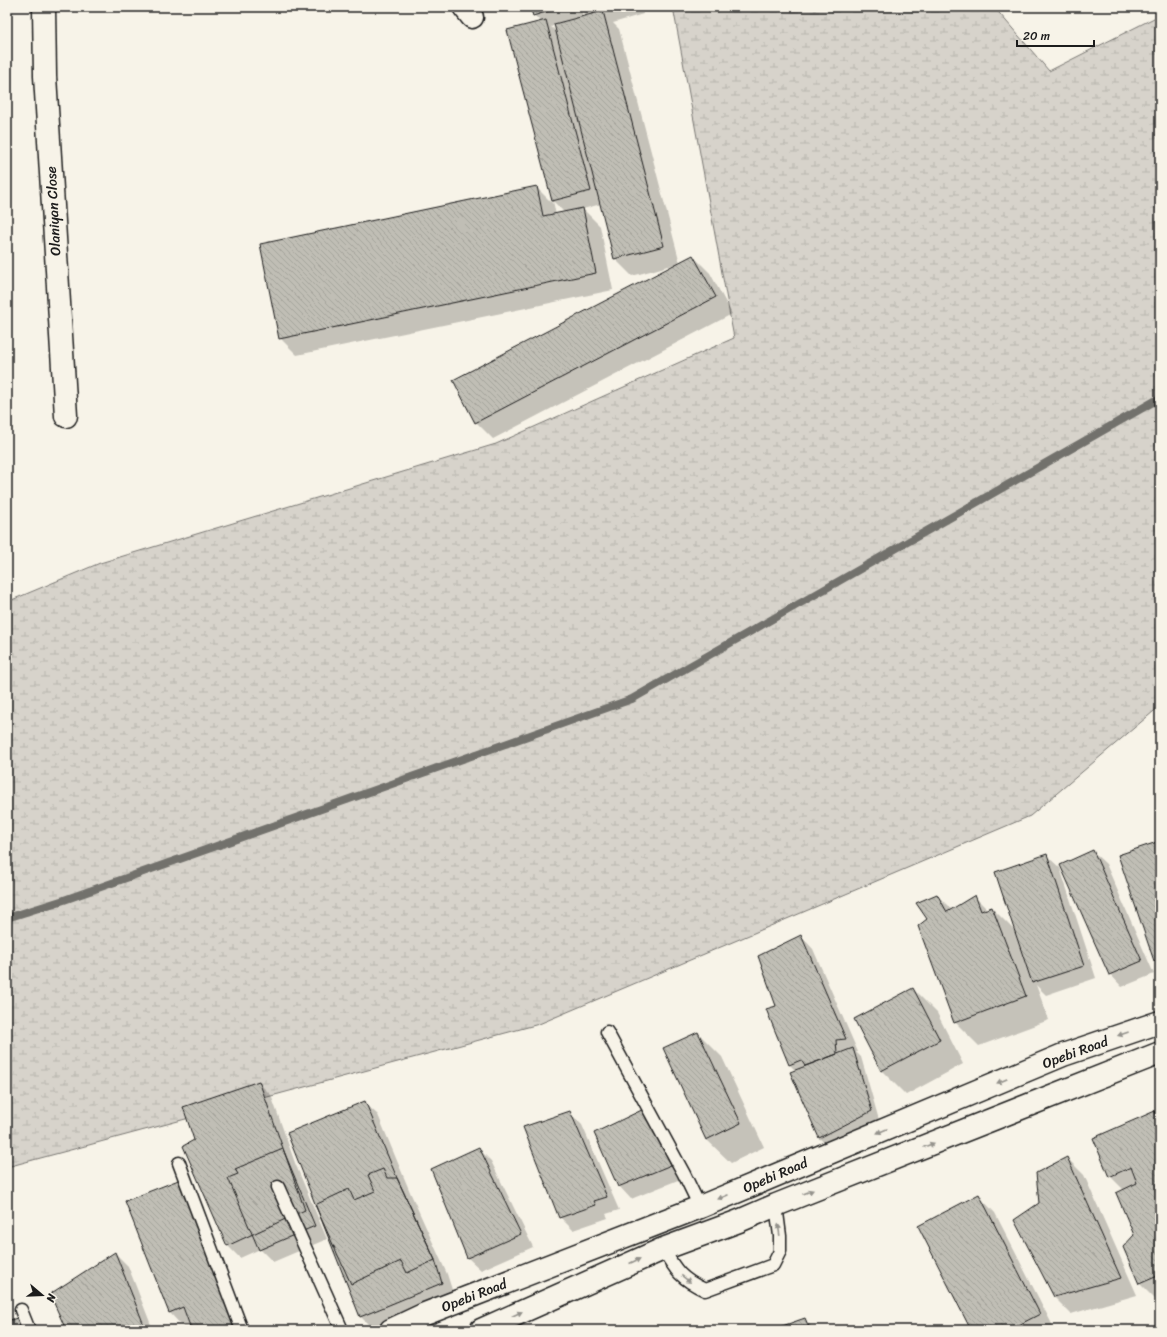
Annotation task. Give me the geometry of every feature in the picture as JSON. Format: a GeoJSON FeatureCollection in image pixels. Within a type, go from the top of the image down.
{"type":"FeatureCollection","features":[{"type":"Feature","properties":{"kind":"main road","name":"Olaniyan Close"},"geometry":{"type":"LineString","coordinates":[[44,7],[44,76],[66,416]]}},
{"type":"Feature","properties":{"kind":"main road","name":"Opebi Road"},"geometry":{"type":"LineString","coordinates":[[391,1330],[428,1322],[700,1206],[1063,1055],[1160,1022]]}},
{"type":"Feature","properties":{"kind":"main road","name":"Opebi Road"},"geometry":{"type":"LineString","coordinates":[[481,1330],[663,1249],[739,1221],[1160,1053]]}},
{"type":"Feature","properties":{"kind":"lane"},"geometry":{"type":"LineString","coordinates":[[607,1032],[700,1206]]}},
{"type":"Feature","properties":{"kind":"lane"},"geometry":{"type":"LineString","coordinates":[[179,1163],[242,1330]]}},
{"type":"Feature","properties":{"kind":"lane"},"geometry":{"type":"LineString","coordinates":[[278,1187],[342,1330]]}},
{"type":"Feature","properties":{"kind":"lane"},"geometry":{"type":"LineString","coordinates":[[663,1249],[677,1272],[692,1284],[705,1290],[773,1265],[780,1251],[780,1236],[776,1205]]}},
{"type":"Feature","properties":{"kind":"lane"},"geometry":{"type":"LineString","coordinates":[[21,1310],[29,1330]]}},
{"type":"Feature","properties":{"kind":"green space"},"geometry":{"type":"Polygon","coordinates":[[[673,7],[994,7],[1049,71],[1160,15],[1160,706],[1030,816],[539,1024],[7,1167],[7,602],[100,563],[496,444],[734,338],[673,7]]]}},
{"type":"Feature","properties":{"kind":"building"},"geometry":{"type":"Polygon","coordinates":[[[530,7],[562,7],[533,16],[530,7]]]}},
{"type":"Feature","properties":{"kind":"building"},"geometry":{"type":"Polygon","coordinates":[[[579,7],[594,7],[581,11],[579,7]]]}},
{"type":"Feature","properties":{"kind":"building"},"geometry":{"type":"Polygon","coordinates":[[[603,11],[664,246],[614,259],[554,24],[603,11]]]}},
{"type":"Feature","properties":{"kind":"building"},"geometry":{"type":"Polygon","coordinates":[[[546,20],[591,191],[552,201],[507,30],[546,20]]]}},
{"type":"Feature","properties":{"kind":"building"},"geometry":{"type":"Polygon","coordinates":[[[537,186],[543,216],[583,208],[596,273],[279,339],[260,244],[537,186]]]}},
{"type":"Feature","properties":{"kind":"building"},"geometry":{"type":"Polygon","coordinates":[[[693,255],[716,297],[475,423],[453,380],[693,255]]]}},
{"type":"Feature","properties":{"kind":"building"},"geometry":{"type":"Polygon","coordinates":[[[1160,841],[1160,958],[1154,961],[1118,855],[1160,841]]]}},
{"type":"Feature","properties":{"kind":"building"},"geometry":{"type":"Polygon","coordinates":[[[1093,850],[1142,961],[1109,975],[1060,865],[1093,850]]]}},
{"type":"Feature","properties":{"kind":"building"},"geometry":{"type":"Polygon","coordinates":[[[1047,854],[1084,966],[1032,983],[995,872],[1047,854]]]}},
{"type":"Feature","properties":{"kind":"building"},"geometry":{"type":"Polygon","coordinates":[[[937,894],[947,912],[975,895],[981,911],[992,907],[1026,996],[954,1023],[918,926],[927,919],[916,903],[937,894]]]}},
{"type":"Feature","properties":{"kind":"building"},"geometry":{"type":"Polygon","coordinates":[[[801,935],[846,1039],[836,1040],[837,1054],[805,1066],[801,1060],[789,1065],[766,1009],[776,1006],[758,956],[801,935]]]}},
{"type":"Feature","properties":{"kind":"building"},"geometry":{"type":"Polygon","coordinates":[[[913,988],[940,1040],[881,1071],[854,1019],[913,988]]]}},
{"type":"Feature","properties":{"kind":"building"},"geometry":{"type":"Polygon","coordinates":[[[698,1032],[741,1123],[706,1140],[663,1048],[698,1032]]]}},
{"type":"Feature","properties":{"kind":"building"},"geometry":{"type":"Polygon","coordinates":[[[853,1048],[872,1111],[819,1138],[790,1072],[853,1048]]]}},
{"type":"Feature","properties":{"kind":"building"},"geometry":{"type":"Polygon","coordinates":[[[259,1081],[305,1210],[227,1246],[183,1146],[194,1140],[183,1107],[259,1081]]]}},
{"type":"Feature","properties":{"kind":"building"},"geometry":{"type":"Polygon","coordinates":[[[365,1101],[397,1178],[435,1260],[442,1283],[360,1317],[287,1133],[365,1101]]]}},
{"type":"Feature","properties":{"kind":"building"},"geometry":{"type":"Polygon","coordinates":[[[648,1107],[671,1165],[618,1187],[594,1133],[648,1107]]]}},
{"type":"Feature","properties":{"kind":"building"},"geometry":{"type":"Polygon","coordinates":[[[570,1111],[607,1197],[594,1201],[596,1205],[559,1218],[523,1127],[570,1111]]]}},
{"type":"Feature","properties":{"kind":"building"},"geometry":{"type":"Polygon","coordinates":[[[1155,1111],[1160,1125],[1160,1166],[1158,1167],[1160,1172],[1160,1275],[1139,1284],[1123,1247],[1134,1235],[1116,1193],[1137,1183],[1131,1167],[1109,1177],[1093,1138],[1155,1111]]]}},
{"type":"Feature","properties":{"kind":"building"},"geometry":{"type":"Polygon","coordinates":[[[479,1147],[521,1234],[467,1258],[431,1169],[479,1147]]]}},
{"type":"Feature","properties":{"kind":"building"},"geometry":{"type":"Polygon","coordinates":[[[283,1149],[315,1226],[259,1250],[228,1178],[238,1174],[235,1169],[283,1149]]]}},
{"type":"Feature","properties":{"kind":"building"},"geometry":{"type":"Polygon","coordinates":[[[1067,1157],[1121,1278],[1054,1297],[1014,1220],[1039,1203],[1036,1173],[1067,1157]]]}},
{"type":"Feature","properties":{"kind":"building"},"geometry":{"type":"Polygon","coordinates":[[[383,1169],[387,1178],[397,1178],[435,1260],[407,1273],[401,1261],[351,1284],[315,1205],[349,1189],[354,1200],[375,1191],[368,1175],[383,1169]]]}},
{"type":"Feature","properties":{"kind":"building"},"geometry":{"type":"Polygon","coordinates":[[[181,1179],[239,1330],[189,1330],[191,1329],[183,1307],[169,1313],[125,1201],[181,1179]]]}},
{"type":"Feature","properties":{"kind":"building"},"geometry":{"type":"Polygon","coordinates":[[[979,1194],[1040,1314],[1009,1330],[971,1330],[918,1226],[979,1194]]]}},
{"type":"Feature","properties":{"kind":"building"},"geometry":{"type":"Polygon","coordinates":[[[115,1252],[146,1330],[66,1330],[50,1294],[115,1252]]]}},
{"type":"Feature","properties":{"kind":"building"},"geometry":{"type":"Polygon","coordinates":[[[24,1316],[29,1330],[7,1330],[7,1321],[24,1316]]]}},
{"type":"Feature","properties":{"kind":"building"},"geometry":{"type":"Polygon","coordinates":[[[805,1318],[810,1330],[771,1330],[805,1318]]]}},
{"type":"Feature","properties":{"kind":"building"},"geometry":{"type":"Polygon","coordinates":[[[706,1326],[708,1330],[692,1330],[706,1326]]]}},
{"type":"Feature","properties":{"kind":"waterway"},"geometry":{"type":"LineString","coordinates":[[7,918],[64,900],[632,699],[1160,398]]}}]}
